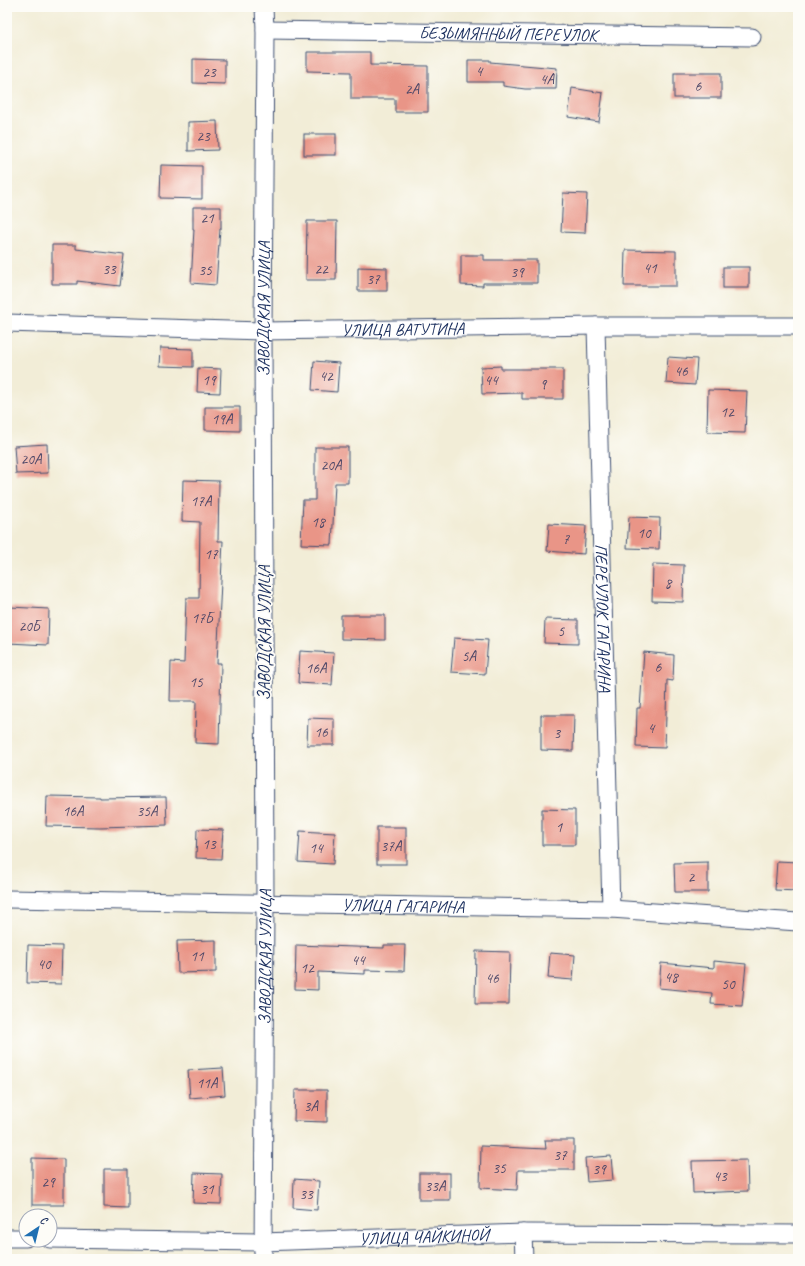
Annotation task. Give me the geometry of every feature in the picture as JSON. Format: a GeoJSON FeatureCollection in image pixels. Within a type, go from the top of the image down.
{"type":"FeatureCollection","features":[{"type":"Feature","properties":{"kind":"street","name":"ЗАВОДСКАЯ УЛИЦА"},"geometry":{"type":"LineString","coordinates":[[262,1259],[265,902],[263,331],[264,7]]}},
{"type":"Feature","properties":{"kind":"street","name":"БЕЗЫМЯННЫЙ ПЕРЕУЛОК"},"geometry":{"type":"LineString","coordinates":[[265,30],[752,37]]}},
{"type":"Feature","properties":{"kind":"street","name":"УЛИЦА ВАТУТИНА"},"geometry":{"type":"LineString","coordinates":[[7,323],[263,331],[596,326],[798,326]]}},
{"type":"Feature","properties":{"kind":"street","name":"ПЕРЕУЛОК ГАГАРИНА"},"geometry":{"type":"LineString","coordinates":[[596,326],[611,909]]}},
{"type":"Feature","properties":{"kind":"street","name":"УЛИЦА ГАГАРИНА"},"geometry":{"type":"LineString","coordinates":[[7,898],[611,909],[798,922]]}},
{"type":"Feature","properties":{"kind":"street","name":"УЛИЦА ЧАЙКИНОЙ"},"geometry":{"type":"LineString","coordinates":[[58,1239],[262,1242],[523,1234],[798,1234]]}},
{"type":"Feature","properties":{"kind":"street"},"geometry":{"type":"LineString","coordinates":[[523,1234],[524,1259]]}},
{"type":"Feature","properties":{"kind":"street"},"geometry":{"type":"LineString","coordinates":[[7,1238],[18,1238]]}},
{"type":"Feature","properties":{"kind":"building"},"geometry":{"type":"Polygon","coordinates":[[[307,52],[370,52],[370,65],[428,66],[428,112],[395,112],[395,99],[351,99],[351,72],[307,71],[307,52]]]}},
{"type":"Feature","properties":{"kind":"building"},"geometry":{"type":"Polygon","coordinates":[[[193,59],[225,60],[225,84],[193,83],[193,59]]]}},
{"type":"Feature","properties":{"kind":"building"},"geometry":{"type":"Polygon","coordinates":[[[468,60],[490,60],[490,62],[557,68],[556,89],[525,89],[503,86],[503,82],[468,82],[468,60]]]}},
{"type":"Feature","properties":{"kind":"building"},"geometry":{"type":"Polygon","coordinates":[[[674,73],[721,73],[721,98],[674,98],[674,73]]]}},
{"type":"Feature","properties":{"kind":"building"},"geometry":{"type":"Polygon","coordinates":[[[572,88],[603,93],[599,122],[568,117],[572,88]]]}},
{"type":"Feature","properties":{"kind":"building"},"geometry":{"type":"Polygon","coordinates":[[[217,121],[218,150],[188,151],[188,122],[217,121]]]}},
{"type":"Feature","properties":{"kind":"building"},"geometry":{"type":"Polygon","coordinates":[[[304,134],[336,134],[336,155],[304,155],[304,134]]]}},
{"type":"Feature","properties":{"kind":"building"},"geometry":{"type":"Polygon","coordinates":[[[161,165],[202,166],[202,199],[160,198],[161,165]]]}},
{"type":"Feature","properties":{"kind":"building"},"geometry":{"type":"Polygon","coordinates":[[[563,193],[587,194],[585,233],[561,232],[563,193]]]}},
{"type":"Feature","properties":{"kind":"building"},"geometry":{"type":"Polygon","coordinates":[[[193,207],[221,207],[221,229],[216,285],[191,283],[194,229],[193,207]]]}},
{"type":"Feature","properties":{"kind":"building"},"geometry":{"type":"Polygon","coordinates":[[[307,221],[337,221],[336,280],[306,280],[307,221]]]}},
{"type":"Feature","properties":{"kind":"building"},"geometry":{"type":"Polygon","coordinates":[[[52,245],[76,245],[76,249],[124,255],[120,286],[77,281],[77,284],[52,284],[52,245]]]}},
{"type":"Feature","properties":{"kind":"building"},"geometry":{"type":"Polygon","coordinates":[[[625,250],[676,251],[676,286],[624,286],[625,250]]]}},
{"type":"Feature","properties":{"kind":"building"},"geometry":{"type":"Polygon","coordinates":[[[461,255],[484,255],[484,260],[537,260],[537,283],[483,283],[483,286],[461,285],[461,255]]]}},
{"type":"Feature","properties":{"kind":"building"},"geometry":{"type":"Polygon","coordinates":[[[358,267],[387,268],[387,291],[358,291],[358,267]]]}},
{"type":"Feature","properties":{"kind":"building"},"geometry":{"type":"Polygon","coordinates":[[[723,267],[749,267],[749,288],[723,288],[723,267]]]}},
{"type":"Feature","properties":{"kind":"building"},"geometry":{"type":"Polygon","coordinates":[[[160,348],[193,349],[193,367],[159,366],[160,348]]]}},
{"type":"Feature","properties":{"kind":"building"},"geometry":{"type":"Polygon","coordinates":[[[668,357],[697,359],[695,385],[666,383],[668,357]]]}},
{"type":"Feature","properties":{"kind":"building"},"geometry":{"type":"Polygon","coordinates":[[[314,361],[339,363],[337,392],[312,390],[314,361]]]}},
{"type":"Feature","properties":{"kind":"building"},"geometry":{"type":"Polygon","coordinates":[[[501,366],[501,369],[563,369],[563,399],[522,399],[522,393],[482,394],[481,367],[501,366]]]}},
{"type":"Feature","properties":{"kind":"building"},"geometry":{"type":"Polygon","coordinates":[[[198,368],[221,369],[220,393],[197,392],[198,368]]]}},
{"type":"Feature","properties":{"kind":"building"},"geometry":{"type":"Polygon","coordinates":[[[708,390],[747,391],[745,433],[707,432],[708,390]]]}},
{"type":"Feature","properties":{"kind":"building"},"geometry":{"type":"Polygon","coordinates":[[[205,407],[240,407],[240,431],[205,430],[205,407]]]}},
{"type":"Feature","properties":{"kind":"building"},"geometry":{"type":"Polygon","coordinates":[[[47,444],[48,473],[16,474],[14,446],[47,444]]]}},
{"type":"Feature","properties":{"kind":"building"},"geometry":{"type":"Polygon","coordinates":[[[315,447],[348,447],[348,483],[335,483],[332,545],[301,544],[303,500],[315,500],[315,447]]]}},
{"type":"Feature","properties":{"kind":"building"},"geometry":{"type":"Polygon","coordinates":[[[183,480],[219,481],[218,541],[223,541],[217,663],[221,663],[219,744],[195,743],[196,701],[170,701],[171,662],[184,663],[186,598],[199,598],[200,522],[182,521],[183,480]]]}},
{"type":"Feature","properties":{"kind":"building"},"geometry":{"type":"Polygon","coordinates":[[[629,517],[660,518],[659,549],[627,548],[629,517]]]}},
{"type":"Feature","properties":{"kind":"building"},"geometry":{"type":"Polygon","coordinates":[[[549,524],[586,526],[584,554],[547,551],[549,524]]]}},
{"type":"Feature","properties":{"kind":"building"},"geometry":{"type":"Polygon","coordinates":[[[653,564],[684,565],[683,602],[652,601],[653,564]]]}},
{"type":"Feature","properties":{"kind":"building"},"geometry":{"type":"Polygon","coordinates":[[[10,607],[49,609],[48,645],[8,643],[10,607]]]}},
{"type":"Feature","properties":{"kind":"building"},"geometry":{"type":"Polygon","coordinates":[[[341,615],[385,615],[385,640],[341,639],[341,615]]]}},
{"type":"Feature","properties":{"kind":"building"},"geometry":{"type":"Polygon","coordinates":[[[545,619],[578,620],[578,644],[544,643],[545,619]]]}},
{"type":"Feature","properties":{"kind":"building"},"geometry":{"type":"Polygon","coordinates":[[[454,638],[488,640],[485,674],[451,672],[454,638]]]}},
{"type":"Feature","properties":{"kind":"building"},"geometry":{"type":"Polygon","coordinates":[[[300,651],[334,653],[332,685],[298,683],[300,651]]]}},
{"type":"Feature","properties":{"kind":"building"},"geometry":{"type":"Polygon","coordinates":[[[644,652],[674,655],[673,681],[667,680],[665,748],[636,747],[637,708],[640,708],[644,652]]]}},
{"type":"Feature","properties":{"kind":"building"},"geometry":{"type":"Polygon","coordinates":[[[541,715],[574,715],[573,751],[541,750],[541,715]]]}},
{"type":"Feature","properties":{"kind":"building"},"geometry":{"type":"Polygon","coordinates":[[[308,718],[334,719],[334,745],[307,745],[308,718]]]}},
{"type":"Feature","properties":{"kind":"building"},"geometry":{"type":"Polygon","coordinates":[[[47,796],[100,798],[166,797],[167,825],[100,827],[46,826],[47,796]]]}},
{"type":"Feature","properties":{"kind":"building"},"geometry":{"type":"Polygon","coordinates":[[[542,809],[575,810],[575,845],[542,845],[542,809]]]}},
{"type":"Feature","properties":{"kind":"building"},"geometry":{"type":"Polygon","coordinates":[[[377,827],[406,827],[406,864],[377,864],[377,827]]]}},
{"type":"Feature","properties":{"kind":"building"},"geometry":{"type":"Polygon","coordinates":[[[197,829],[223,830],[221,859],[196,858],[197,829]]]}},
{"type":"Feature","properties":{"kind":"building"},"geometry":{"type":"Polygon","coordinates":[[[300,831],[335,833],[333,864],[298,862],[300,831]]]}},
{"type":"Feature","properties":{"kind":"building"},"geometry":{"type":"Polygon","coordinates":[[[777,861],[798,862],[798,891],[775,890],[777,861]]]}},
{"type":"Feature","properties":{"kind":"building"},"geometry":{"type":"Polygon","coordinates":[[[708,862],[708,892],[675,892],[674,863],[708,862]]]}},
{"type":"Feature","properties":{"kind":"building"},"geometry":{"type":"Polygon","coordinates":[[[216,940],[216,972],[178,973],[177,941],[216,940]]]}},
{"type":"Feature","properties":{"kind":"building"},"geometry":{"type":"Polygon","coordinates":[[[28,945],[62,946],[61,984],[27,983],[28,945]]]}},
{"type":"Feature","properties":{"kind":"building"},"geometry":{"type":"Polygon","coordinates":[[[296,945],[384,948],[384,945],[405,945],[404,971],[365,970],[365,974],[318,972],[318,990],[295,989],[296,945]]]}},
{"type":"Feature","properties":{"kind":"building"},"geometry":{"type":"Polygon","coordinates":[[[476,951],[510,952],[509,1004],[475,1004],[476,951]]]}},
{"type":"Feature","properties":{"kind":"building"},"geometry":{"type":"Polygon","coordinates":[[[550,953],[575,955],[573,980],[548,978],[550,953]]]}},
{"type":"Feature","properties":{"kind":"building"},"geometry":{"type":"Polygon","coordinates":[[[714,961],[746,964],[742,1006],[711,1004],[712,993],[659,988],[661,963],[714,968],[714,961]]]}},
{"type":"Feature","properties":{"kind":"building"},"geometry":{"type":"Polygon","coordinates":[[[223,1068],[225,1095],[190,1098],[188,1070],[223,1068]]]}},
{"type":"Feature","properties":{"kind":"building"},"geometry":{"type":"Polygon","coordinates":[[[295,1090],[327,1090],[327,1122],[294,1121],[295,1090]]]}},
{"type":"Feature","properties":{"kind":"building"},"geometry":{"type":"Polygon","coordinates":[[[545,1140],[574,1140],[574,1170],[518,1170],[517,1190],[480,1188],[481,1146],[546,1149],[545,1140]]]}},
{"type":"Feature","properties":{"kind":"building"},"geometry":{"type":"Polygon","coordinates":[[[611,1156],[613,1180],[587,1182],[585,1158],[611,1156]]]}},
{"type":"Feature","properties":{"kind":"building"},"geometry":{"type":"Polygon","coordinates":[[[32,1158],[64,1159],[64,1205],[32,1205],[32,1158]]]}},
{"type":"Feature","properties":{"kind":"building"},"geometry":{"type":"Polygon","coordinates":[[[747,1160],[748,1191],[693,1193],[692,1161],[747,1160]]]}},
{"type":"Feature","properties":{"kind":"building"},"geometry":{"type":"Polygon","coordinates":[[[104,1169],[128,1169],[128,1208],[104,1207],[104,1169]]]}},
{"type":"Feature","properties":{"kind":"building"},"geometry":{"type":"Polygon","coordinates":[[[194,1173],[222,1174],[221,1204],[193,1203],[194,1173]]]}},
{"type":"Feature","properties":{"kind":"building"},"geometry":{"type":"Polygon","coordinates":[[[419,1173],[450,1173],[450,1200],[419,1200],[419,1173]]]}},
{"type":"Feature","properties":{"kind":"building"},"geometry":{"type":"Polygon","coordinates":[[[294,1179],[319,1181],[317,1210],[293,1208],[294,1179]]]}}]}
